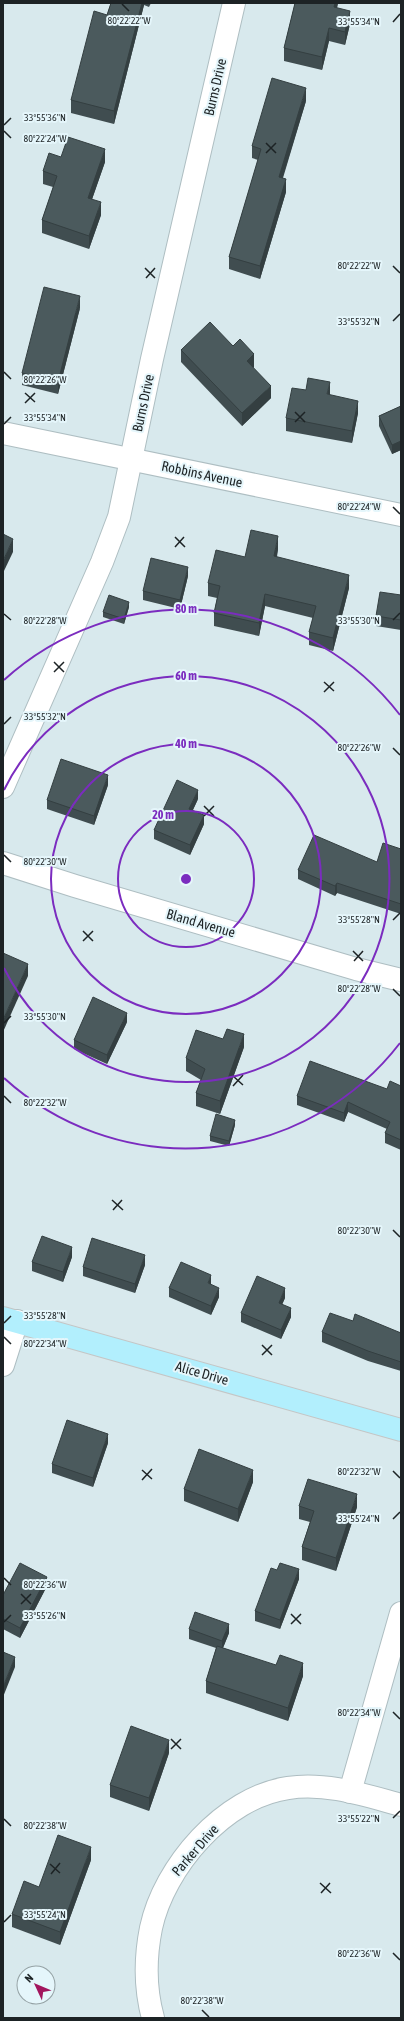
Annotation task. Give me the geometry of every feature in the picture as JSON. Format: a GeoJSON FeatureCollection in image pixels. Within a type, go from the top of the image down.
{"type":"FeatureCollection","features":[{"type":"Feature","properties":{"kind":"main road","name":"Alice Drive"},"geometry":{"type":"LineString","coordinates":[[10,1320],[401,1430]]}},
{"type":"Feature","properties":{"kind":"street","name":"Burns Drive"},"geometry":{"type":"LineString","coordinates":[[3,786],[102,562],[119,517],[152,359],[234,3]]}},
{"type":"Feature","properties":{"kind":"street","name":"Robbins Avenue"},"geometry":{"type":"LineString","coordinates":[[3,433],[401,515]]}},
{"type":"Feature","properties":{"kind":"street","name":"Bland Avenue"},"geometry":{"type":"LineString","coordinates":[[3,863],[356,969],[401,980]]}},
{"type":"Feature","properties":{"kind":"street"},"geometry":{"type":"LineString","coordinates":[[3,1365],[10,1320]]}},
{"type":"Feature","properties":{"kind":"street"},"geometry":{"type":"LineString","coordinates":[[350,1792],[401,1613]]}},
{"type":"Feature","properties":{"kind":"street","name":"Parker Drive"},"geometry":{"type":"LineString","coordinates":[[153,2018],[147,1992],[146,1968],[154,1917],[168,1882],[207,1832],[237,1807],[274,1791],[288,1788],[319,1786],[401,1805]]}},
{"type":"Feature","properties":{"kind":"building"},"geometry":{"type":"Polygon","coordinates":[[[111,3],[142,3],[114,111],[71,100],[94,11],[107,15],[111,3]]]}},
{"type":"Feature","properties":{"kind":"building"},"geometry":{"type":"Polygon","coordinates":[[[295,3],[335,3],[334,7],[350,11],[345,32],[329,28],[322,57],[284,48],[295,3]]]}},
{"type":"Feature","properties":{"kind":"building"},"geometry":{"type":"Polygon","coordinates":[[[272,78],[306,88],[279,177],[286,179],[260,266],[229,257],[261,149],[252,146],[272,78]]]}},
{"type":"Feature","properties":{"kind":"building"},"geometry":{"type":"Polygon","coordinates":[[[68,137],[105,149],[88,198],[101,202],[89,236],[42,220],[57,176],[43,171],[49,153],[61,157],[68,137]]]}},
{"type":"Feature","properties":{"kind":"building"},"geometry":{"type":"Polygon","coordinates":[[[44,287],[80,296],[58,382],[22,373],[44,287]]]}},
{"type":"Feature","properties":{"kind":"building"},"geometry":{"type":"Polygon","coordinates":[[[210,322],[233,346],[240,339],[254,354],[247,361],[271,386],[242,413],[181,350],[210,322]]]}},
{"type":"Feature","properties":{"kind":"building"},"geometry":{"type":"Polygon","coordinates":[[[308,378],[330,382],[327,394],[358,401],[352,431],[286,418],[292,388],[306,390],[308,378]]]}},
{"type":"Feature","properties":{"kind":"building"},"geometry":{"type":"Polygon","coordinates":[[[401,406],[401,441],[392,445],[379,416],[401,406]]]}},
{"type":"Feature","properties":{"kind":"building"},"geometry":{"type":"Polygon","coordinates":[[[251,530],[278,536],[274,556],[349,575],[333,638],[309,632],[316,606],[265,594],[259,623],[214,613],[220,586],[208,583],[216,550],[245,557],[251,530]]]}},
{"type":"Feature","properties":{"kind":"building"},"geometry":{"type":"Polygon","coordinates":[[[3,534],[13,539],[3,561],[3,534]]]}},
{"type":"Feature","properties":{"kind":"building"},"geometry":{"type":"Polygon","coordinates":[[[151,558],[188,567],[180,600],[143,591],[151,558]]]}},
{"type":"Feature","properties":{"kind":"building"},"geometry":{"type":"Polygon","coordinates":[[[380,592],[401,595],[401,620],[376,616],[380,592]]]}},
{"type":"Feature","properties":{"kind":"building"},"geometry":{"type":"Polygon","coordinates":[[[109,595],[129,602],[124,619],[103,612],[109,595]]]}},
{"type":"Feature","properties":{"kind":"building"},"geometry":{"type":"Polygon","coordinates":[[[61,759],[108,775],[94,816],[47,800],[61,759]]]}},
{"type":"Feature","properties":{"kind":"building"},"geometry":{"type":"Polygon","coordinates":[[[177,780],[198,790],[189,809],[204,815],[190,845],[154,830],[177,780]]]}},
{"type":"Feature","properties":{"kind":"building"},"geometry":{"type":"Polygon","coordinates":[[[314,835],[377,862],[383,843],[401,849],[401,904],[337,883],[335,886],[298,870],[314,835]]]}},
{"type":"Feature","properties":{"kind":"building"},"geometry":{"type":"Polygon","coordinates":[[[3,953],[28,964],[3,1020],[3,953]]]}},
{"type":"Feature","properties":{"kind":"building"},"geometry":{"type":"Polygon","coordinates":[[[93,997],[127,1013],[107,1055],[74,1040],[93,997]]]}},
{"type":"Feature","properties":{"kind":"building"},"geometry":{"type":"Polygon","coordinates":[[[227,1029],[244,1034],[220,1101],[196,1093],[205,1069],[186,1058],[196,1030],[223,1039],[227,1029]]]}},
{"type":"Feature","properties":{"kind":"building"},"geometry":{"type":"Polygon","coordinates":[[[310,1061],[387,1089],[390,1081],[401,1086],[401,1140],[385,1133],[390,1122],[348,1102],[344,1113],[297,1096],[310,1061]]]}},
{"type":"Feature","properties":{"kind":"building"},"geometry":{"type":"Polygon","coordinates":[[[216,1114],[235,1120],[229,1141],[210,1136],[216,1114]]]}},
{"type":"Feature","properties":{"kind":"building"},"geometry":{"type":"Polygon","coordinates":[[[42,1236],[72,1247],[63,1272],[32,1262],[42,1236]]]}},
{"type":"Feature","properties":{"kind":"building"},"geometry":{"type":"Polygon","coordinates":[[[92,1238],[145,1255],[135,1284],[83,1267],[92,1238]]]}},
{"type":"Feature","properties":{"kind":"building"},"geometry":{"type":"Polygon","coordinates":[[[181,1262],[211,1275],[208,1283],[219,1288],[211,1306],[169,1288],[181,1262]]]}},
{"type":"Feature","properties":{"kind":"building"},"geometry":{"type":"Polygon","coordinates":[[[257,1276],[285,1288],[279,1303],[291,1308],[281,1330],[241,1313],[257,1276]]]}},
{"type":"Feature","properties":{"kind":"building"},"geometry":{"type":"Polygon","coordinates":[[[330,1313],[353,1321],[355,1314],[401,1333],[401,1362],[368,1351],[322,1332],[330,1313]]]}},
{"type":"Feature","properties":{"kind":"building"},"geometry":{"type":"Polygon","coordinates":[[[67,1420],[108,1434],[93,1478],[52,1464],[67,1420]]]}},
{"type":"Feature","properties":{"kind":"building"},"geometry":{"type":"Polygon","coordinates":[[[199,1449],[253,1470],[238,1509],[184,1489],[199,1449]]]}},
{"type":"Feature","properties":{"kind":"building"},"geometry":{"type":"Polygon","coordinates":[[[308,1479],[357,1494],[336,1558],[302,1547],[314,1511],[299,1506],[308,1479]]]}},
{"type":"Feature","properties":{"kind":"building"},"geometry":{"type":"Polygon","coordinates":[[[20,1563],[47,1577],[20,1628],[3,1619],[3,1595],[20,1563]]]}},
{"type":"Feature","properties":{"kind":"building"},"geometry":{"type":"Polygon","coordinates":[[[280,1563],[299,1569],[280,1620],[255,1611],[271,1568],[277,1570],[280,1563]]]}},
{"type":"Feature","properties":{"kind":"building"},"geometry":{"type":"Polygon","coordinates":[[[195,1612],[229,1624],[222,1641],[189,1629],[195,1612]]]}},
{"type":"Feature","properties":{"kind":"building"},"geometry":{"type":"Polygon","coordinates":[[[217,1646],[276,1665],[280,1655],[303,1663],[288,1708],[206,1681],[217,1646]]]}},
{"type":"Feature","properties":{"kind":"building"},"geometry":{"type":"Polygon","coordinates":[[[3,1652],[15,1657],[3,1687],[3,1652]]]}},
{"type":"Feature","properties":{"kind":"building"},"geometry":{"type":"Polygon","coordinates":[[[131,1726],[169,1740],[149,1798],[110,1785],[131,1726]]]}},
{"type":"Feature","properties":{"kind":"building"},"geometry":{"type":"Polygon","coordinates":[[[58,1835],[91,1847],[60,1932],[12,1914],[24,1881],[39,1887],[58,1835]]]}}]}
